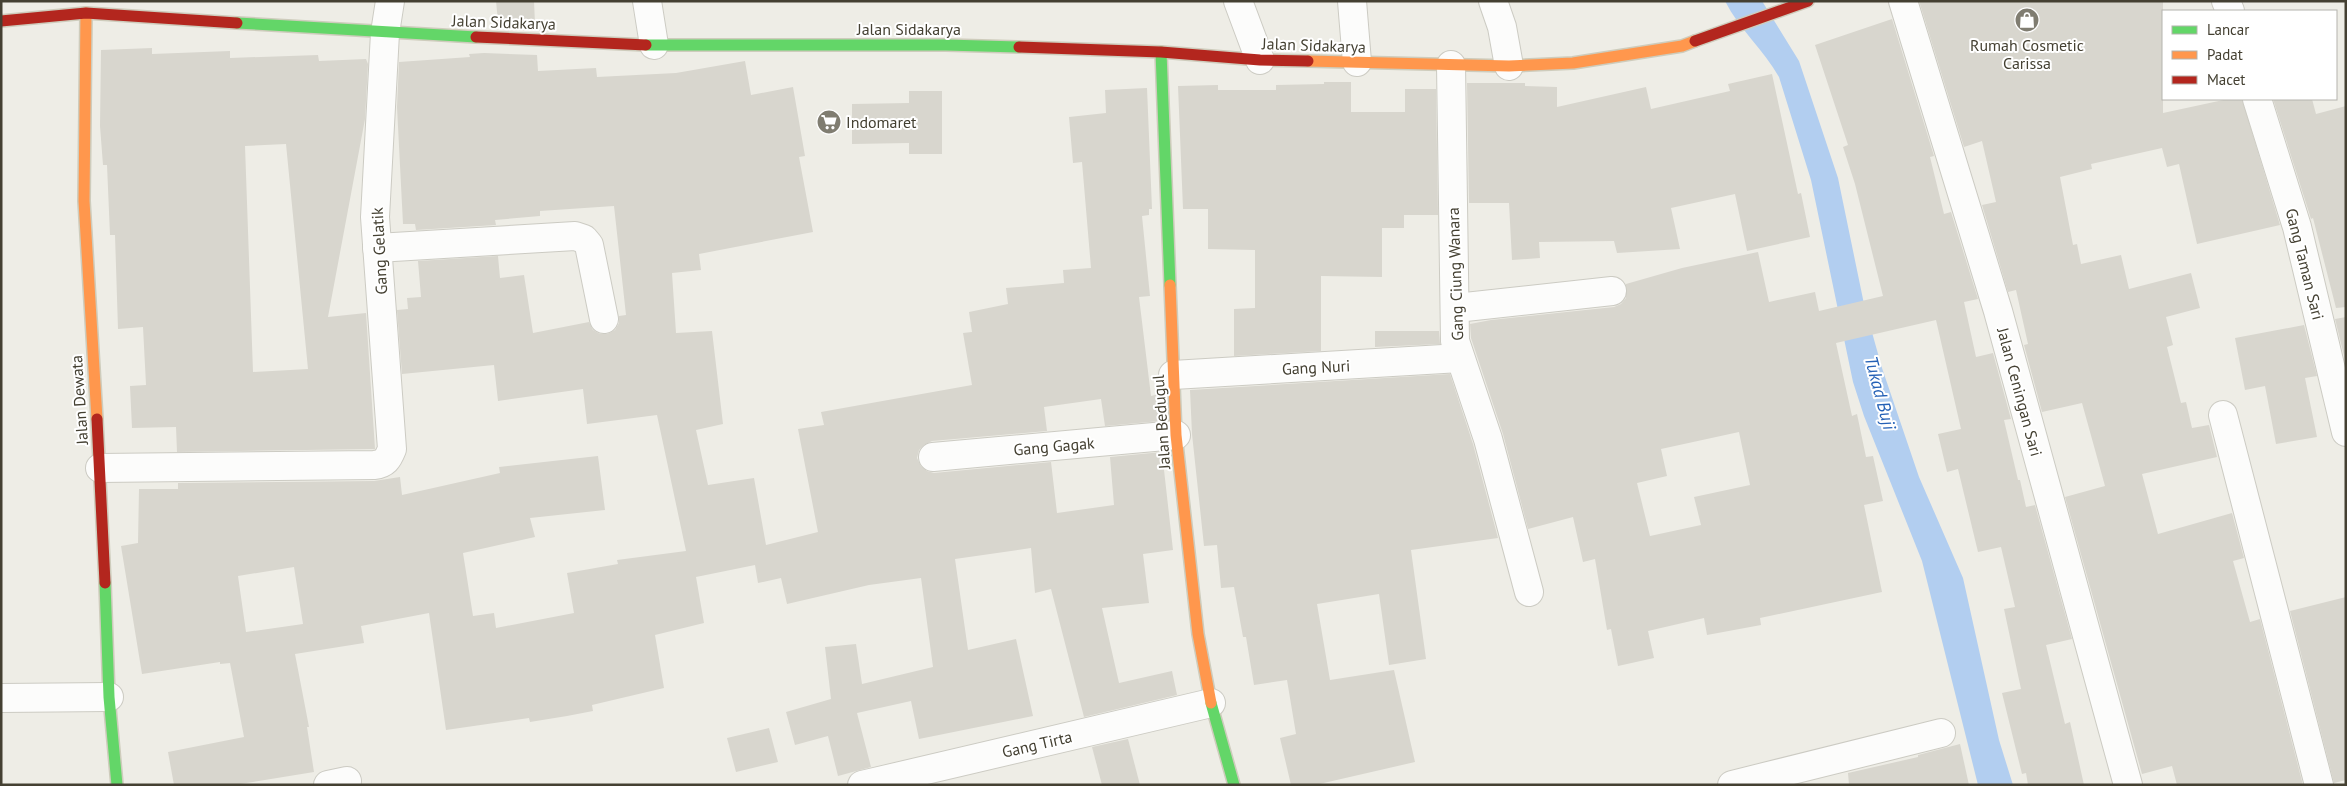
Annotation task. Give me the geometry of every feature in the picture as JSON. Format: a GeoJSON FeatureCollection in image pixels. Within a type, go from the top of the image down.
{"type":"FeatureCollection","features":[{"type":"Feature","properties":{"kind":"street","name":"Gang Gelatik"},"geometry":{"type":"LineString","coordinates":[[100,468],[382,464],[389,459],[392,449],[375,217],[385,33],[390,1]]}},
{"type":"Feature","properties":{"kind":"street"},"geometry":{"type":"LineString","coordinates":[[647,1],[654,45]]}},
{"type":"Feature","properties":{"kind":"street"},"geometry":{"type":"LineString","coordinates":[[1238,1],[1260,60]]}},
{"type":"Feature","properties":{"kind":"street"},"geometry":{"type":"LineString","coordinates":[[1352,1],[1356,62]]}},
{"type":"Feature","properties":{"kind":"street"},"geometry":{"type":"LineString","coordinates":[[1493,1],[1502,27],[1510,66]]}},
{"type":"Feature","properties":{"kind":"street","name":"Jalan Sidakarya"},"geometry":{"type":"LineString","coordinates":[[1,21],[85,7],[385,33],[654,45],[946,45],[1161,52],[1260,60],[1510,66],[1573,63],[1682,46],[1808,1]]}},
{"type":"Feature","properties":{"kind":"street","name":"Jalan Ceningan Sari"},"geometry":{"type":"LineString","coordinates":[[1903,1],[1998,311],[2128,785]]}},
{"type":"Feature","properties":{"kind":"street","name":"Jalan Dewata"},"geometry":{"type":"LineString","coordinates":[[85,7],[84,201],[100,468],[109,697],[117,785]]}},
{"type":"Feature","properties":{"kind":"street","name":"Jalan Bedugul"},"geometry":{"type":"LineString","coordinates":[[1161,52],[1176,435],[1198,634],[1211,703],[1234,785]]}},
{"type":"Feature","properties":{"kind":"street","name":"Gang Ciung Wanara"},"geometry":{"type":"LineString","coordinates":[[1451,65],[1455,341],[1488,439],[1530,592]]}},
{"type":"Feature","properties":{"kind":"street","name":"Gang Taman Sari"},"geometry":{"type":"LineString","coordinates":[[2257,100],[2297,227],[2346,432]]}},
{"type":"Feature","properties":{"kind":"street"},"geometry":{"type":"LineString","coordinates":[[377,248],[574,236],[584,239],[589,245],[604,319]]}},
{"type":"Feature","properties":{"kind":"street"},"geometry":{"type":"LineString","coordinates":[[1456,308],[1612,291]]}},
{"type":"Feature","properties":{"kind":"street","name":"Gang Nuri"},"geometry":{"type":"LineString","coordinates":[[1173,375],[1460,358]]}},
{"type":"Feature","properties":{"kind":"street"},"geometry":{"type":"LineString","coordinates":[[2223,415],[2320,785]]}},
{"type":"Feature","properties":{"kind":"street","name":"Gang Gagak"},"geometry":{"type":"LineString","coordinates":[[933,457],[1176,435]]}},
{"type":"Feature","properties":{"kind":"street"},"geometry":{"type":"LineString","coordinates":[[1,698],[109,697]]}},
{"type":"Feature","properties":{"kind":"street","name":"Gang Tirta"},"geometry":{"type":"LineString","coordinates":[[862,785],[1211,703]]}},
{"type":"Feature","properties":{"kind":"street"},"geometry":{"type":"LineString","coordinates":[[1732,785],[1941,733]]}},
{"type":"Feature","properties":{"kind":"water","name":"Tukad Buji"},"geometry":{"type":"Polygon","coordinates":[[[1725,1],[1762,1],[1799,61],[1838,178],[1864,304],[1882,368],[1919,477],[1963,578],[1999,740],[2013,785],[1978,785],[1922,561],[1864,416],[1853,382],[1811,180],[1779,77],[1737,21],[1725,1]]]}},
{"type":"Feature","properties":{"kind":"building"},"geometry":{"type":"Polygon","coordinates":[[[496,1],[534,1],[535,24],[498,22],[496,1]]]}},
{"type":"Feature","properties":{"kind":"building"},"geometry":{"type":"Polygon","coordinates":[[[1919,1],[2163,1],[2163,113],[2223,100],[2242,100],[2280,225],[2197,244],[2179,164],[2167,167],[2162,148],[2091,164],[2092,169],[2060,177],[2073,245],[2077,244],[2081,264],[2121,255],[2129,289],[2191,273],[2200,308],[2166,317],[2173,345],[2167,347],[2181,403],[2186,402],[2192,428],[2209,425],[2217,457],[2142,474],[2158,534],[2232,513],[2244,558],[2233,561],[2250,622],[2260,619],[2303,785],[2177,785],[2172,766],[2142,774],[2065,497],[2105,486],[2082,403],[2042,412],[2024,345],[2028,344],[2016,290],[2008,292],[1982,205],[1996,202],[1982,141],[1964,147],[1919,1]]]}},
{"type":"Feature","properties":{"kind":"building"},"geometry":{"type":"Polygon","coordinates":[[[1892,19],[1934,156],[1930,157],[1944,214],[1951,212],[1978,299],[1964,302],[1976,357],[1993,353],[2011,419],[2004,420],[2018,480],[2020,480],[2026,507],[2035,505],[2072,639],[2046,645],[2065,724],[2070,722],[2084,785],[2028,785],[2026,773],[2022,774],[2002,693],[2021,689],[2004,609],[2015,607],[2001,547],[1978,552],[1958,469],[1947,472],[1938,434],[1961,429],[1936,320],[1836,343],[1852,416],[1857,414],[1866,457],[1873,456],[1883,501],[1864,505],[1882,592],[1760,618],[1761,625],[1707,635],[1704,618],[1648,631],[1654,658],[1618,666],[1611,629],[1607,630],[1595,559],[1583,562],[1573,517],[1528,529],[1503,434],[1471,338],[1470,324],[1491,320],[1614,307],[1621,304],[1626,298],[1626,284],[1682,268],[1758,252],[1769,302],[1815,292],[1819,311],[1883,296],[1855,184],[1843,147],[1848,145],[1815,45],[1892,19]],[[1739,432],[1661,449],[1667,476],[1637,483],[1650,536],[1701,525],[1694,497],[1750,485],[1739,432]]]}},
{"type":"Feature","properties":{"kind":"building"},"geometry":{"type":"Polygon","coordinates":[[[152,48],[152,54],[230,51],[230,58],[318,55],[319,61],[366,59],[368,64],[365,119],[328,317],[366,313],[375,449],[177,452],[176,427],[132,428],[130,386],[146,385],[143,327],[118,329],[115,235],[110,235],[107,165],[103,165],[100,126],[101,50],[152,48]],[[286,144],[245,146],[253,372],[308,369],[286,144]]]}},
{"type":"Feature","properties":{"kind":"building"},"geometry":{"type":"Polygon","coordinates":[[[469,54],[537,55],[538,71],[596,68],[597,77],[676,73],[745,61],[751,95],[793,87],[805,156],[799,157],[813,232],[699,254],[701,270],[672,273],[676,333],[712,331],[723,424],[696,430],[708,485],[754,478],[766,545],[818,532],[798,429],[824,425],[821,412],[972,385],[963,333],[972,332],[969,312],[1008,304],[1006,288],[1064,283],[1063,270],[1091,268],[1082,162],[1073,163],[1069,117],[1106,113],[1105,90],[1147,88],[1152,209],[1149,209],[1149,215],[1142,216],[1150,296],[1139,297],[1151,396],[1159,394],[1160,421],[1105,426],[1101,399],[1044,407],[1047,431],[932,441],[919,450],[917,458],[921,466],[927,471],[934,473],[1051,462],[1057,513],[1114,505],[1110,457],[1162,452],[1173,550],[1143,554],[1149,603],[1102,608],[1119,683],[1172,671],[1177,695],[1084,717],[1051,589],[1035,593],[1031,548],[955,559],[968,650],[1016,639],[1033,716],[919,739],[911,701],[857,713],[871,767],[838,776],[828,736],[795,745],[786,712],[831,699],[825,647],[856,644],[862,684],[933,667],[921,578],[869,585],[787,604],[781,578],[758,583],[755,565],[696,577],[704,623],[655,635],[664,688],[592,705],[593,711],[530,722],[529,718],[446,730],[429,613],[361,626],[364,643],[295,654],[309,727],[307,727],[314,772],[234,785],[174,785],[168,752],[244,737],[230,663],[220,664],[220,662],[142,674],[121,546],[138,543],[139,489],[178,489],[178,483],[374,481],[400,477],[402,495],[500,473],[499,467],[598,456],[605,510],[530,518],[535,537],[463,553],[473,616],[494,613],[496,628],[574,613],[567,573],[618,564],[617,560],[686,551],[657,415],[587,424],[583,389],[498,401],[494,365],[402,374],[397,310],[408,309],[407,298],[421,297],[418,261],[498,256],[500,278],[524,275],[533,333],[589,322],[593,330],[600,334],[607,334],[615,330],[619,323],[619,316],[626,315],[614,206],[540,211],[540,216],[495,220],[496,225],[416,230],[415,224],[403,224],[397,107],[399,62],[470,57],[469,54]],[[294,567],[238,576],[246,632],[303,624],[294,567]]]}},
{"type":"Feature","properties":{"kind":"building"},"geometry":{"type":"Polygon","coordinates":[[[1772,74],[1798,194],[1801,193],[1810,237],[1747,251],[1735,194],[1671,208],[1680,249],[1617,253],[1614,241],[1539,242],[1540,258],[1512,260],[1509,203],[1469,203],[1467,83],[1525,83],[1525,86],[1557,87],[1557,107],[1646,87],[1651,109],[1730,91],[1728,84],[1772,74]]]}},
{"type":"Feature","properties":{"kind":"building"},"geometry":{"type":"Polygon","coordinates":[[[1324,82],[1351,82],[1351,112],[1405,112],[1405,89],[1436,89],[1438,215],[1404,215],[1404,228],[1382,228],[1382,277],[1321,276],[1321,351],[1234,356],[1234,309],[1255,308],[1255,250],[1208,249],[1208,209],[1183,209],[1178,86],[1218,85],[1218,90],[1276,90],[1276,85],[1324,84],[1324,82]]]}},
{"type":"Feature","properties":{"kind":"building"},"geometry":{"type":"Polygon","coordinates":[[[909,91],[942,91],[942,154],[909,154],[909,143],[852,144],[852,104],[909,103],[909,91]]]}},
{"type":"Feature","properties":{"kind":"building"},"geometry":{"type":"Polygon","coordinates":[[[2273,100],[2312,100],[2316,114],[2346,106],[2346,307],[2336,308],[2313,218],[2311,219],[2273,100]]]}},
{"type":"Feature","properties":{"kind":"building"},"geometry":{"type":"Polygon","coordinates":[[[2346,317],[2346,364],[2335,319],[2346,317]]]}},
{"type":"Feature","properties":{"kind":"building"},"geometry":{"type":"Polygon","coordinates":[[[2304,325],[2317,376],[2305,378],[2317,437],[2276,444],[2265,386],[2245,390],[2235,338],[2304,325]]]}},
{"type":"Feature","properties":{"kind":"building"},"geometry":{"type":"Polygon","coordinates":[[[1375,331],[1439,331],[1440,344],[1375,347],[1375,331]]]}},
{"type":"Feature","properties":{"kind":"building"},"geometry":{"type":"Polygon","coordinates":[[[1450,374],[1473,444],[1498,538],[1411,550],[1426,659],[1389,665],[1379,594],[1317,604],[1330,680],[1394,670],[1415,762],[1315,785],[1291,785],[1280,738],[1296,734],[1287,680],[1254,685],[1246,637],[1243,637],[1234,587],[1221,588],[1217,545],[1204,546],[1192,434],[1190,390],[1450,374]]]}},
{"type":"Feature","properties":{"kind":"building"},"geometry":{"type":"Polygon","coordinates":[[[2346,597],[2346,780],[2334,783],[2290,611],[2346,597]]]}},
{"type":"Feature","properties":{"kind":"building"},"geometry":{"type":"Polygon","coordinates":[[[769,728],[778,762],[736,772],[727,738],[769,728]]]}},
{"type":"Feature","properties":{"kind":"building"},"geometry":{"type":"Polygon","coordinates":[[[1128,739],[1140,785],[1102,785],[1092,747],[1128,739]]]}},
{"type":"Feature","properties":{"kind":"building"},"geometry":{"type":"Polygon","coordinates":[[[1960,744],[1969,785],[1849,785],[1848,773],[1918,757],[1918,755],[1960,744]]]}},
{"type":"Feature","properties":{"kind":"traffic: fast"},"geometry":{"type":"LineString","coordinates":[[237,23],[476,37]]}},
{"type":"Feature","properties":{"kind":"traffic: fast"},"geometry":{"type":"LineString","coordinates":[[646,45],[946,45],[1019,47]]}},
{"type":"Feature","properties":{"kind":"traffic: fast"},"geometry":{"type":"LineString","coordinates":[[1161,52],[1170,285]]}},
{"type":"Feature","properties":{"kind":"traffic: fast"},"geometry":{"type":"LineString","coordinates":[[105,583],[109,697],[117,785]]}},
{"type":"Feature","properties":{"kind":"traffic: fast"},"geometry":{"type":"LineString","coordinates":[[1211,703],[1234,785]]}},
{"type":"Feature","properties":{"kind":"traffic: slow"},"geometry":{"type":"LineString","coordinates":[[86,13],[84,201],[97,419]]}},
{"type":"Feature","properties":{"kind":"traffic: slow"},"geometry":{"type":"LineString","coordinates":[[1308,61],[1509,66],[1573,63],[1682,46],[1695,41]]}},
{"type":"Feature","properties":{"kind":"traffic: slow"},"geometry":{"type":"LineString","coordinates":[[1170,285],[1176,435],[1198,634],[1211,703]]}},
{"type":"Feature","properties":{"kind":"traffic: jam"},"geometry":{"type":"LineString","coordinates":[[1695,41],[1808,1]]}},
{"type":"Feature","properties":{"kind":"traffic: jam"},"geometry":{"type":"LineString","coordinates":[[1,21],[86,13],[237,23]]}},
{"type":"Feature","properties":{"kind":"traffic: jam"},"geometry":{"type":"LineString","coordinates":[[476,37],[646,45]]}},
{"type":"Feature","properties":{"kind":"traffic: jam"},"geometry":{"type":"LineString","coordinates":[[1019,47],[1161,52],[1260,60],[1308,61]]}},
{"type":"Feature","properties":{"kind":"traffic: jam"},"geometry":{"type":"LineString","coordinates":[[97,419],[105,583]]}},
{"type":"Feature","properties":{"kind":"place","name":"Rumah Cosmetic Carissa"},"geometry":{"type":"Point","coordinates":[2027,20]}},
{"type":"Feature","properties":{"kind":"place","name":"Indomaret"},"geometry":{"type":"Point","coordinates":[829,122]}}]}
